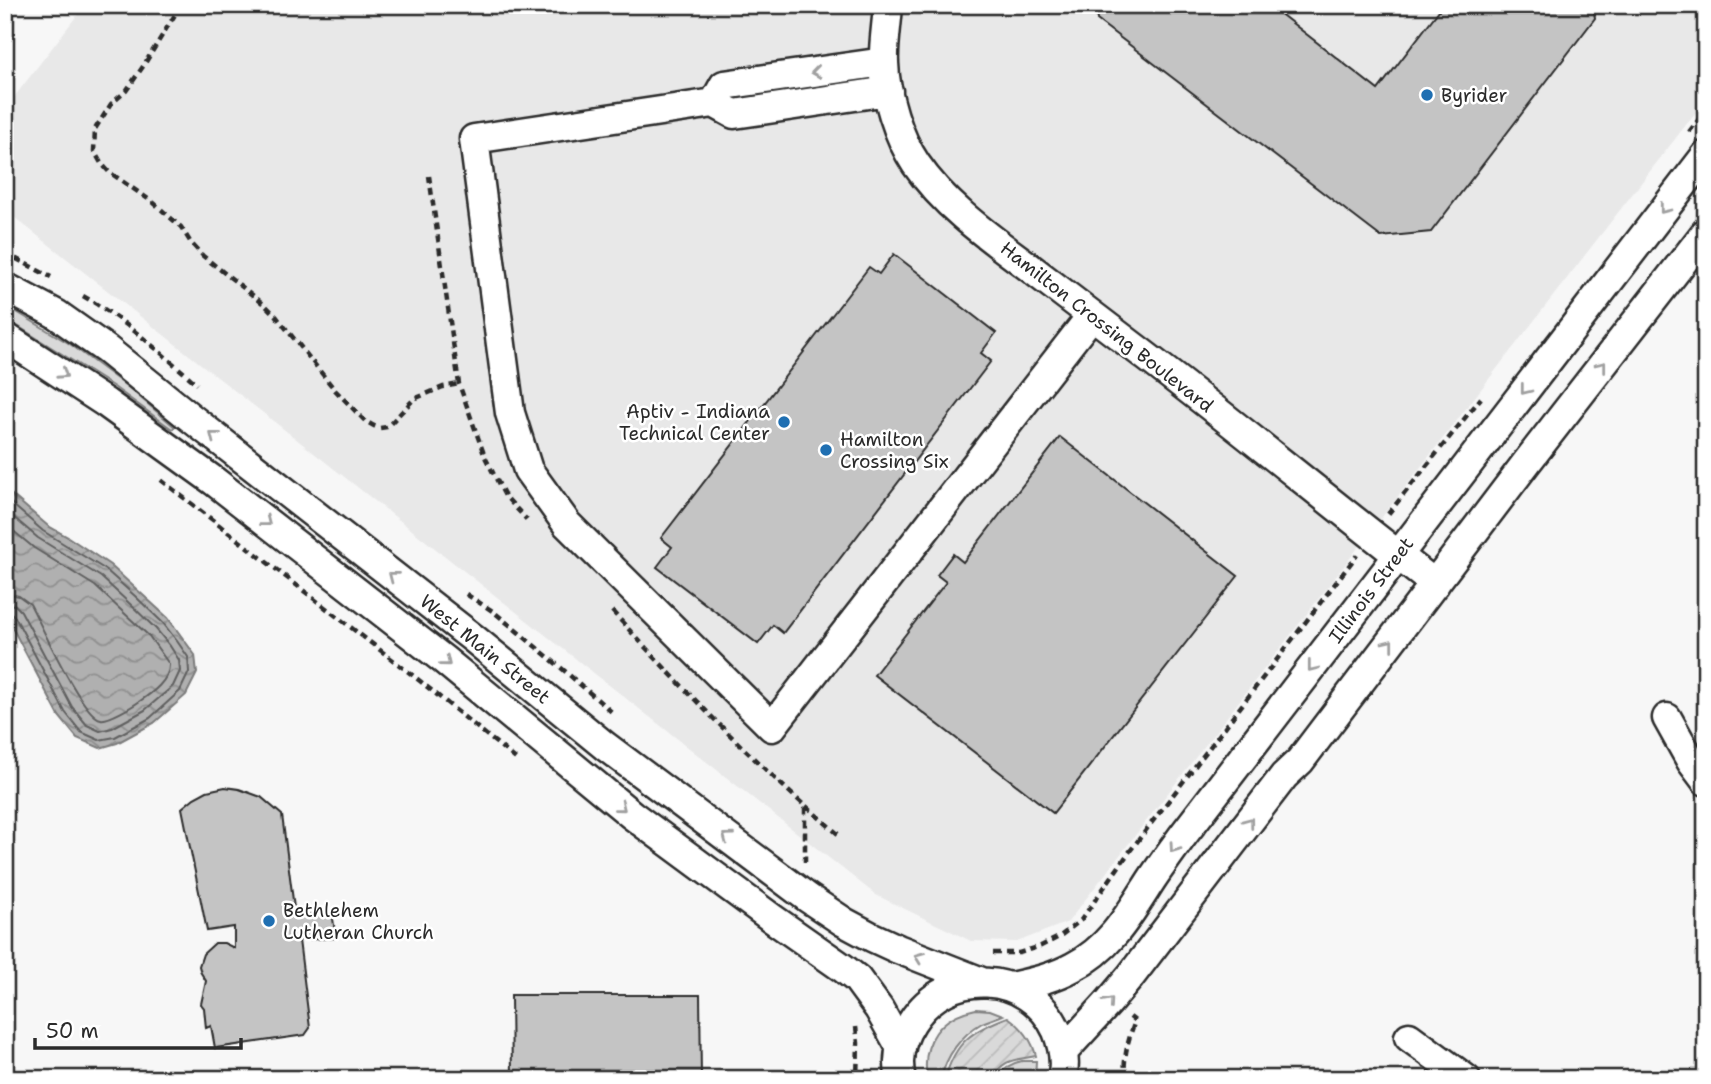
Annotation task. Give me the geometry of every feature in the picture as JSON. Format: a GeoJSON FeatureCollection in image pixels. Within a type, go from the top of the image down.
{"type":"FeatureCollection","features":[{"type":"Feature","properties":{"kind":"street","name":"Hamilton Crossing Boulevard"},"geometry":{"type":"LineString","coordinates":[[888,5],[884,62],[892,110],[901,135],[916,163],[936,188],[990,238],[1435,584]]}},
{"type":"Feature","properties":{"kind":"street"},"geometry":{"type":"LineString","coordinates":[[714,103],[724,85],[884,62]]}},
{"type":"Feature","properties":{"kind":"street"},"geometry":{"type":"LineString","coordinates":[[888,91],[734,114],[714,103],[474,139],[510,413],[528,470],[567,524],[772,727],[1092,315]]}},
{"type":"Feature","properties":{"kind":"street","name":"Illinois Street"},"geometry":{"type":"LineString","coordinates":[[1011,987],[1044,979],[1074,967],[1112,938],[1184,834],[1706,155]]}},
{"type":"Feature","properties":{"kind":"street"},"geometry":{"type":"LineString","coordinates":[[1065,1070],[1108,1003],[1151,951],[1284,776],[1300,761],[1535,451],[1706,233]]}},
{"type":"Feature","properties":{"kind":"street","name":"West Main Street"},"geometry":{"type":"LineString","coordinates":[[5,287],[56,314],[107,350],[605,746],[808,898],[872,937],[982,982]]}},
{"type":"Feature","properties":{"kind":"street","name":"West Main Street"},"geometry":{"type":"LineString","coordinates":[[5,337],[116,409],[214,481],[444,660],[632,815],[844,968],[857,979],[879,1009],[900,1070]]}},
{"type":"Feature","properties":{"kind":"street"},"geometry":{"type":"LineString","coordinates":[[1667,718],[1706,782]]}},
{"type":"Feature","properties":{"kind":"street"},"geometry":{"type":"LineString","coordinates":[[900,1070],[905,1032],[926,1004],[945,991],[982,982],[1011,987],[1030,998],[1046,1013],[1057,1031],[1065,1070]]}},
{"type":"Feature","properties":{"kind":"street"},"geometry":{"type":"LineString","coordinates":[[1409,1037],[1466,1079]]}},
{"type":"Feature","properties":{"kind":"path"},"geometry":{"type":"LineString","coordinates":[[181,5],[142,68],[126,91],[111,104],[95,129],[94,151],[100,163],[108,172],[154,203],[181,227],[203,256],[265,304],[335,390],[365,421],[380,428],[387,427],[414,399],[443,387],[459,384]]}},
{"type":"Feature","properties":{"kind":"path"},"geometry":{"type":"LineString","coordinates":[[805,806],[838,834]]}},
{"type":"Feature","properties":{"kind":"path"},"geometry":{"type":"LineString","coordinates":[[987,953],[1019,953],[1059,937]]}},
{"type":"Feature","properties":{"kind":"path"},"geometry":{"type":"LineString","coordinates":[[1125,1079],[1124,1063],[1135,1021]]}},
{"type":"Feature","properties":{"kind":"path"},"geometry":{"type":"LineString","coordinates":[[855,1025],[858,1043],[857,1079]]}},
{"type":"Feature","properties":{"kind":"shaded area"},"geometry":{"type":"Polygon","coordinates":[[[85,5],[1706,5],[1706,99],[1068,922],[1017,942],[971,941],[876,895],[5,210],[5,109],[85,5]]]}},
{"type":"Feature","properties":{"kind":"shaded area"},"geometry":{"type":"Polygon","coordinates":[[[5,305],[70,344],[175,427],[172,429],[114,387],[5,318],[5,305]]]}},
{"type":"Feature","properties":{"kind":"shaded area"},"geometry":{"type":"Polygon","coordinates":[[[976,1009],[1003,1015],[982,1023],[961,1040],[947,1062],[941,1079],[927,1079],[927,1053],[936,1033],[952,1018],[976,1009]]]}},
{"type":"Feature","properties":{"kind":"shaded area"},"geometry":{"type":"Polygon","coordinates":[[[1008,1017],[1026,1034],[1036,1056],[1006,1063],[991,1079],[945,1079],[954,1055],[967,1039],[975,1032],[1008,1017]]]}},
{"type":"Feature","properties":{"kind":"shaded area"},"geometry":{"type":"Polygon","coordinates":[[[1022,1061],[1036,1061],[1035,1079],[995,1079],[1007,1067],[1022,1061]]]}},
{"type":"Feature","properties":{"kind":"water"},"geometry":{"type":"Polygon","coordinates":[[[5,489],[48,526],[110,565],[168,618],[195,655],[197,673],[186,695],[154,723],[117,743],[100,748],[77,738],[59,716],[5,614],[5,489]]]}},
{"type":"Feature","properties":{"kind":"building"},"geometry":{"type":"Polygon","coordinates":[[[1096,5],[1269,5],[1378,90],[1443,5],[1593,5],[1595,18],[1431,232],[1381,237],[1097,20],[1096,5]]]}},
{"type":"Feature","properties":{"kind":"building","name":"Hamilton Crossing Six"},"geometry":{"type":"Polygon","coordinates":[[[894,254],[996,333],[981,353],[991,361],[783,633],[773,625],[758,644],[657,567],[672,547],[661,538],[869,267],[879,274],[894,254]]]}},
{"type":"Feature","properties":{"kind":"building"},"geometry":{"type":"Polygon","coordinates":[[[1060,437],[1238,576],[1053,813],[874,675],[946,582],[937,575],[953,554],[963,562],[1060,437]]]}},
{"type":"Feature","properties":{"kind":"building","name":"Bethlehem Lutheran Church"},"geometry":{"type":"Polygon","coordinates":[[[225,787],[261,797],[282,815],[295,916],[332,912],[336,938],[299,940],[310,1028],[305,1035],[215,1048],[211,1026],[206,1028],[204,1008],[201,1004],[206,981],[199,966],[203,954],[215,943],[224,943],[234,948],[234,927],[207,931],[182,808],[207,791],[225,787]]]}},
{"type":"Feature","properties":{"kind":"building"},"geometry":{"type":"Polygon","coordinates":[[[511,995],[700,995],[701,1079],[512,1079],[511,995]]]}},
{"type":"Feature","properties":{"kind":"place","name":"Byrider"},"geometry":{"type":"Point","coordinates":[1427,95]}},
{"type":"Feature","properties":{"kind":"place","name":"Aptiv - Indiana Technical Center"},"geometry":{"type":"Point","coordinates":[784,422]}},
{"type":"Feature","properties":{"kind":"place","name":"Hamilton Crossing Six"},"geometry":{"type":"Point","coordinates":[826,450]}},
{"type":"Feature","properties":{"kind":"place","name":"Bethlehem Lutheran Church"},"geometry":{"type":"Point","coordinates":[269,921]}}]}
